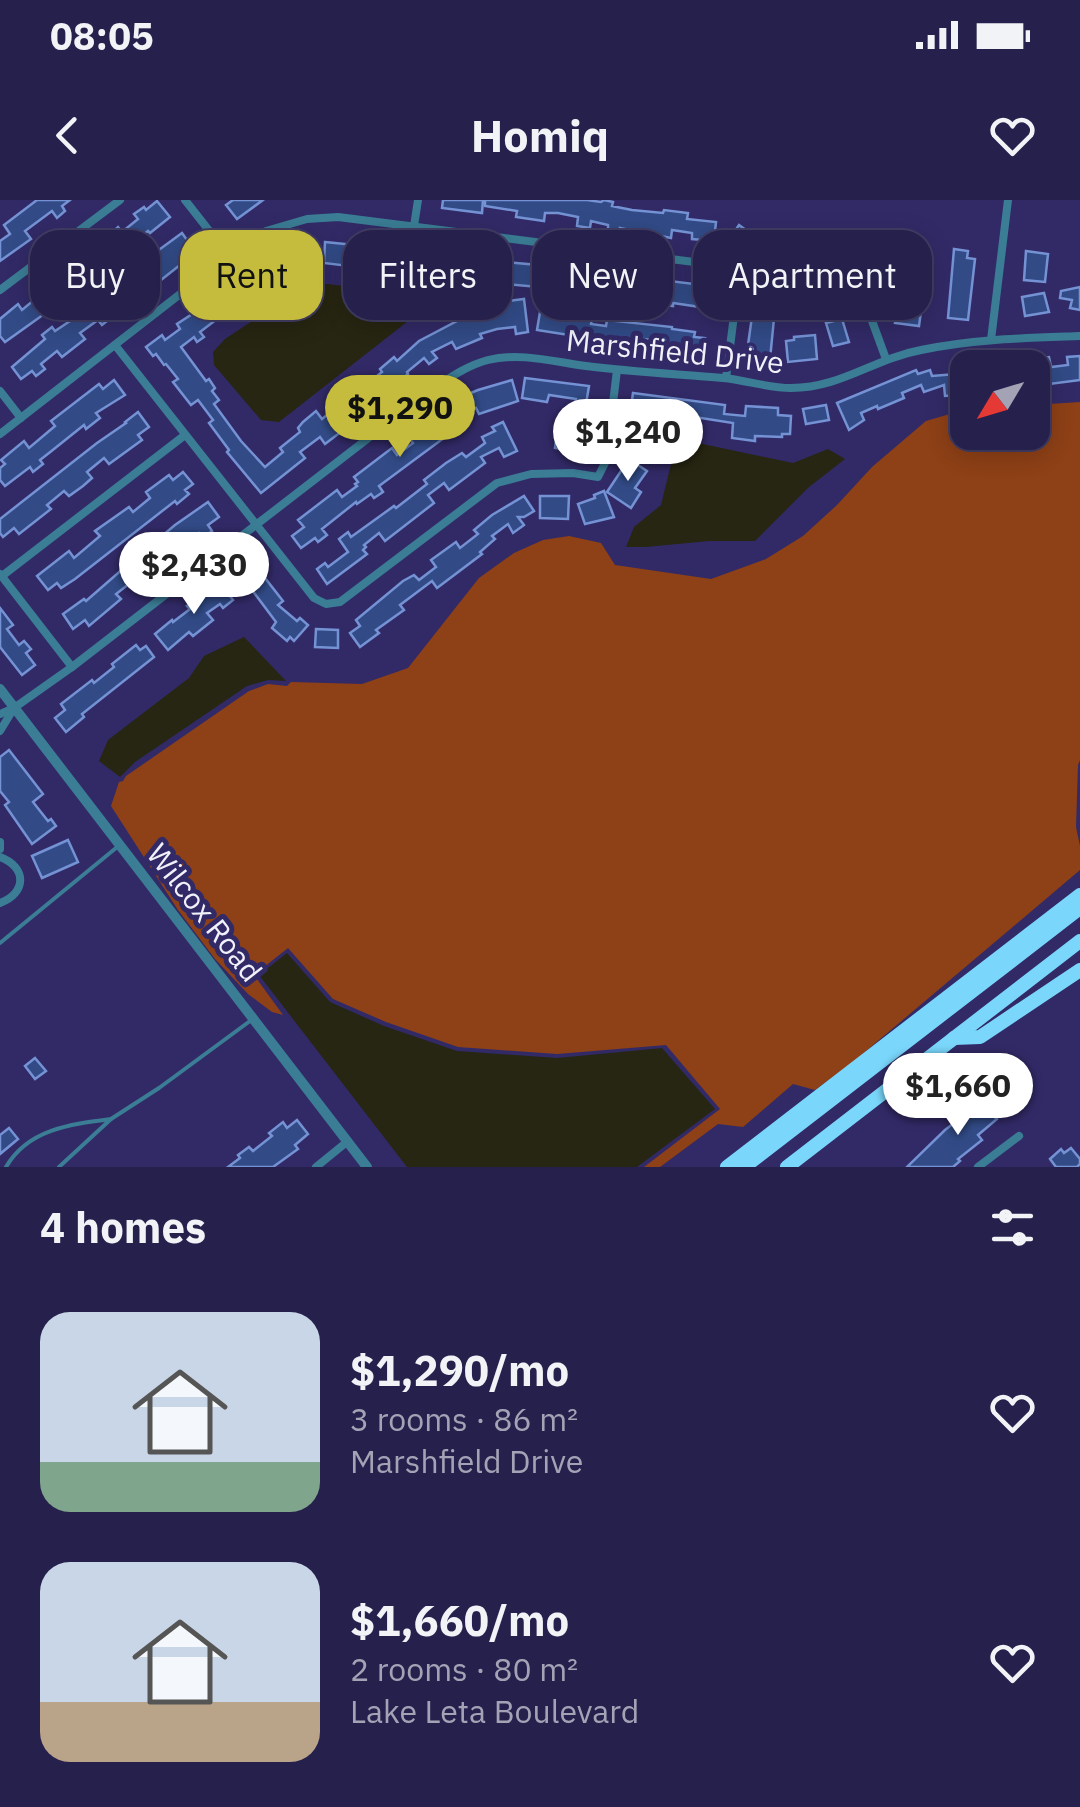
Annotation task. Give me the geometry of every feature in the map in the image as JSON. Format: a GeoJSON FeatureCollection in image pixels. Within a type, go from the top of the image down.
{"type":"FeatureCollection","features":[{"type":"Feature","properties":{"kind":"highway"},"geometry":{"type":"LineString","coordinates":[[727,1167],[1080,894]]}},
{"type":"Feature","properties":{"kind":"highway"},"geometry":{"type":"LineString","coordinates":[[744,1167],[1080,908]]}},
{"type":"Feature","properties":{"kind":"highway"},"geometry":{"type":"LineString","coordinates":[[787,1167],[1080,941]]}},
{"type":"Feature","properties":{"kind":"highway"},"geometry":{"type":"LineString","coordinates":[[953,1038],[980,1037],[1080,970]]}},
{"type":"Feature","properties":{"kind":"street"},"geometry":{"type":"LineString","coordinates":[[0,290],[120,200]]}},
{"type":"Feature","properties":{"kind":"street"},"geometry":{"type":"LineString","coordinates":[[185,200],[209,230]]}},
{"type":"Feature","properties":{"kind":"street"},"geometry":{"type":"LineString","coordinates":[[414,226],[418,200]]}},
{"type":"Feature","properties":{"kind":"street"},"geometry":{"type":"LineString","coordinates":[[991,340],[1008,200]]}},
{"type":"Feature","properties":{"kind":"street"},"geometry":{"type":"LineString","coordinates":[[269,230],[307,219],[338,217],[710,264],[735,275],[737,292],[726,378]]}},
{"type":"Feature","properties":{"kind":"street"},"geometry":{"type":"LineString","coordinates":[[0,434],[180,294]]}},
{"type":"Feature","properties":{"kind":"street"},"geometry":{"type":"LineString","coordinates":[[872,320],[886,359]]}},
{"type":"Feature","properties":{"kind":"street","name":"Marshfield Drive"},"geometry":{"type":"LineString","coordinates":[[0,714],[72,668],[428,392],[467,367],[516,357],[726,378],[785,388],[814,387],[921,350],[991,340],[1080,336]]}},
{"type":"Feature","properties":{"kind":"street"},"geometry":{"type":"LineString","coordinates":[[115,345],[314,598],[326,604],[340,602],[497,483],[531,474],[598,477],[606,461],[617,370]]}},
{"type":"Feature","properties":{"kind":"street"},"geometry":{"type":"LineString","coordinates":[[0,391],[21,418]]}},
{"type":"Feature","properties":{"kind":"street"},"geometry":{"type":"LineString","coordinates":[[72,668],[1,575],[185,434]]}},
{"type":"Feature","properties":{"kind":"street","name":"Wilcox Road"},"geometry":{"type":"LineString","coordinates":[[0,689],[367,1167]]}},
{"type":"Feature","properties":{"kind":"street","name":"Marshfield Drive"},"geometry":{"type":"LineString","coordinates":[[0,730],[14,708]]}},
{"type":"Feature","properties":{"kind":"street"},"geometry":{"type":"LineString","coordinates":[[0,857],[17,868],[20,883],[13,896],[0,903]]}},
{"type":"Feature","properties":{"kind":"street"},"geometry":{"type":"LineString","coordinates":[[978,1167],[1019,1136]]}},
{"type":"Feature","properties":{"kind":"street"},"geometry":{"type":"LineString","coordinates":[[316,1167],[348,1141]]}},
{"type":"Feature","properties":{"kind":"lane"},"geometry":{"type":"LineString","coordinates":[[0,942],[120,845]]}},
{"type":"Feature","properties":{"kind":"lane"},"geometry":{"type":"LineString","coordinates":[[59,1167],[111,1119],[254,1018]]}},
{"type":"Feature","properties":{"kind":"lane"},"geometry":{"type":"LineString","coordinates":[[6,1167],[29,1140],[46,1132],[111,1119]]}},
{"type":"Feature","properties":{"kind":"shaded area"},"geometry":{"type":"Polygon","coordinates":[[[323,284],[343,286],[343,320],[409,320],[279,422],[261,420],[214,365],[213,352],[254,320],[323,320],[323,284]]]}},
{"type":"Feature","properties":{"kind":"shaded area"},"geometry":{"type":"Polygon","coordinates":[[[1080,402],[1080,760],[1076,827],[1080,870],[815,1090],[793,1084],[743,1127],[718,1124],[660,1167],[644,1167],[720,1109],[666,1045],[557,1054],[458,1047],[333,999],[288,948],[254,975],[283,1015],[272,1012],[248,994],[215,959],[178,910],[111,806],[119,782],[126,776],[249,691],[268,684],[287,686],[291,682],[362,684],[408,668],[479,578],[514,553],[543,540],[569,536],[601,543],[615,565],[711,579],[766,559],[803,536],[872,467],[926,421],[950,414],[950,450],[1050,450],[1050,404],[1080,402]]]}},
{"type":"Feature","properties":{"kind":"shaded area"},"geometry":{"type":"Polygon","coordinates":[[[684,440],[793,463],[828,449],[845,459],[809,487],[755,541],[626,547],[634,527],[661,505],[671,464],[684,440]]]}},
{"type":"Feature","properties":{"kind":"shaded area"},"geometry":{"type":"Polygon","coordinates":[[[244,637],[286,681],[268,680],[247,686],[135,762],[120,777],[99,761],[108,740],[189,678],[204,656],[244,637]]]}},
{"type":"Feature","properties":{"kind":"shaded area"},"geometry":{"type":"Polygon","coordinates":[[[287,953],[330,1002],[457,1051],[557,1058],[662,1048],[715,1109],[637,1167],[407,1167],[259,975],[287,953]]]}},
{"type":"Feature","properties":{"kind":"building"},"geometry":{"type":"Polygon","coordinates":[[[37,200],[70,200],[57,218],[52,211],[25,231],[30,240],[0,261],[0,241],[10,234],[4,225],[37,200]]]}},
{"type":"Feature","properties":{"kind":"building"},"geometry":{"type":"Polygon","coordinates":[[[233,200],[263,200],[237,219],[226,205],[233,200]]]}},
{"type":"Feature","properties":{"kind":"building"},"geometry":{"type":"Polygon","coordinates":[[[443,200],[483,200],[482,213],[442,208],[443,200]]]}},
{"type":"Feature","properties":{"kind":"building"},"geometry":{"type":"Polygon","coordinates":[[[485,200],[604,200],[632,210],[688,213],[687,219],[716,222],[715,230],[693,230],[693,239],[692,233],[673,230],[614,230],[591,221],[590,228],[577,226],[578,217],[558,213],[545,213],[544,221],[516,217],[517,211],[485,206],[485,200]]]}},
{"type":"Feature","properties":{"kind":"building"},"geometry":{"type":"Polygon","coordinates":[[[157,201],[170,217],[154,230],[124,230],[138,219],[134,214],[144,207],[146,210],[157,201]]]}},
{"type":"Feature","properties":{"kind":"building"},"geometry":{"type":"Polygon","coordinates":[[[180,234],[180,265],[161,280],[160,279],[160,249],[180,234]]]}},
{"type":"Feature","properties":{"kind":"building"},"geometry":{"type":"Polygon","coordinates":[[[325,242],[343,244],[343,265],[324,263],[325,242]]]}},
{"type":"Feature","properties":{"kind":"building"},"geometry":{"type":"Polygon","coordinates":[[[954,249],[968,251],[967,258],[975,259],[968,320],[948,318],[954,249]]]}},
{"type":"Feature","properties":{"kind":"building"},"geometry":{"type":"Polygon","coordinates":[[[1026,251],[1048,254],[1045,282],[1024,280],[1026,251]]]}},
{"type":"Feature","properties":{"kind":"building"},"geometry":{"type":"Polygon","coordinates":[[[512,263],[532,264],[532,286],[512,285],[512,263]]]}},
{"type":"Feature","properties":{"kind":"building"},"geometry":{"type":"Polygon","coordinates":[[[673,281],[693,284],[693,306],[673,303],[673,281]]]}},
{"type":"Feature","properties":{"kind":"building"},"geometry":{"type":"Polygon","coordinates":[[[1080,287],[1080,310],[1070,308],[1072,300],[1060,298],[1061,291],[1080,287]]]}},
{"type":"Feature","properties":{"kind":"building"},"geometry":{"type":"Polygon","coordinates":[[[1044,293],[1049,312],[1025,316],[1022,297],[1044,293]]]}},
{"type":"Feature","properties":{"kind":"building"},"geometry":{"type":"Polygon","coordinates":[[[524,299],[528,332],[516,334],[515,327],[497,329],[456,349],[452,342],[432,352],[437,358],[429,364],[424,358],[390,392],[377,376],[394,357],[397,361],[419,341],[459,320],[512,320],[512,300],[524,299]]]}},
{"type":"Feature","properties":{"kind":"building"},"geometry":{"type":"Polygon","coordinates":[[[30,303],[30,320],[36,320],[5,342],[0,336],[0,319],[18,304],[22,310],[30,303]]]}},
{"type":"Feature","properties":{"kind":"building"},"geometry":{"type":"Polygon","coordinates":[[[72,320],[98,320],[80,333],[85,339],[62,357],[57,351],[41,364],[45,369],[36,376],[32,371],[21,379],[12,367],[45,339],[42,335],[52,327],[55,331],[72,320]]]}},
{"type":"Feature","properties":{"kind":"building"},"geometry":{"type":"Polygon","coordinates":[[[183,320],[216,320],[200,332],[204,337],[197,342],[194,337],[181,347],[215,388],[212,391],[219,400],[214,404],[265,467],[300,432],[298,428],[303,422],[316,411],[322,419],[337,407],[333,401],[342,394],[356,413],[347,420],[350,425],[325,444],[320,437],[300,452],[305,458],[261,493],[227,452],[209,423],[213,420],[198,400],[191,405],[173,382],[178,379],[146,347],[162,335],[165,340],[180,329],[177,324],[183,320]]]}},
{"type":"Feature","properties":{"kind":"building"},"geometry":{"type":"Polygon","coordinates":[[[539,320],[592,320],[591,324],[606,326],[607,320],[672,327],[705,338],[702,355],[653,349],[654,340],[633,338],[632,346],[537,330],[539,320]]]}},
{"type":"Feature","properties":{"kind":"building"},"geometry":{"type":"Polygon","coordinates":[[[752,320],[774,320],[770,359],[753,357],[754,346],[748,345],[752,320]]]}},
{"type":"Feature","properties":{"kind":"building"},"geometry":{"type":"Polygon","coordinates":[[[842,320],[849,342],[833,346],[826,323],[842,320]]]}},
{"type":"Feature","properties":{"kind":"building"},"geometry":{"type":"Polygon","coordinates":[[[896,320],[920,320],[919,326],[895,323],[896,320]]]}},
{"type":"Feature","properties":{"kind":"building"},"geometry":{"type":"Polygon","coordinates":[[[815,335],[817,359],[788,362],[786,341],[815,335]]]}},
{"type":"Feature","properties":{"kind":"building"},"geometry":{"type":"Polygon","coordinates":[[[1080,356],[1080,380],[1050,384],[1050,362],[1051,367],[1068,365],[1067,357],[1080,356]]]}},
{"type":"Feature","properties":{"kind":"building"},"geometry":{"type":"Polygon","coordinates":[[[916,370],[918,374],[930,370],[932,376],[950,374],[950,396],[945,396],[944,385],[924,392],[921,385],[902,393],[904,398],[861,413],[864,420],[849,430],[837,403],[916,370]]]}},
{"type":"Feature","properties":{"kind":"building"},"geometry":{"type":"Polygon","coordinates":[[[525,378],[589,386],[586,404],[549,395],[547,402],[522,398],[525,378]]]}},
{"type":"Feature","properties":{"kind":"building"},"geometry":{"type":"Polygon","coordinates":[[[114,380],[125,395],[96,413],[100,418],[86,429],[84,425],[40,460],[43,464],[33,472],[30,467],[5,486],[0,480],[0,468],[5,464],[1,460],[24,441],[29,448],[55,426],[51,421],[99,384],[103,389],[114,380]]]}},
{"type":"Feature","properties":{"kind":"building"},"geometry":{"type":"Polygon","coordinates":[[[512,380],[518,401],[479,414],[476,408],[454,418],[460,426],[379,486],[383,492],[356,502],[322,529],[327,535],[301,548],[292,536],[304,527],[298,520],[337,490],[342,497],[357,486],[354,477],[392,448],[397,455],[413,443],[408,436],[434,416],[439,422],[458,408],[454,400],[512,380]]]}},
{"type":"Feature","properties":{"kind":"building"},"geometry":{"type":"Polygon","coordinates":[[[633,393],[725,405],[724,414],[745,416],[746,406],[778,408],[778,415],[791,416],[790,434],[755,436],[755,441],[732,438],[733,423],[631,407],[633,393]]]}},
{"type":"Feature","properties":{"kind":"building"},"geometry":{"type":"Polygon","coordinates":[[[826,405],[829,420],[806,424],[803,409],[826,405]]]}},
{"type":"Feature","properties":{"kind":"building"},"geometry":{"type":"Polygon","coordinates":[[[138,412],[149,427],[138,435],[142,440],[109,464],[104,458],[87,472],[92,478],[83,486],[69,496],[64,491],[47,505],[51,509],[19,534],[14,528],[3,537],[0,519],[138,412]]]}},
{"type":"Feature","properties":{"kind":"building"},"geometry":{"type":"Polygon","coordinates":[[[503,422],[517,451],[504,457],[499,448],[481,457],[485,463],[449,490],[444,483],[428,495],[434,503],[385,541],[379,533],[364,545],[367,554],[327,584],[317,569],[325,563],[328,567],[348,552],[339,539],[348,532],[351,537],[396,508],[446,463],[462,453],[466,457],[485,443],[482,437],[503,422]]]}},
{"type":"Feature","properties":{"kind":"building"},"geometry":{"type":"Polygon","coordinates":[[[636,428],[652,431],[652,460],[631,456],[636,428]]]}},
{"type":"Feature","properties":{"kind":"building"},"geometry":{"type":"Polygon","coordinates":[[[557,429],[580,432],[578,451],[555,448],[557,429]]]}},
{"type":"Feature","properties":{"kind":"building"},"geometry":{"type":"Polygon","coordinates":[[[629,459],[647,471],[635,488],[641,492],[631,508],[607,492],[629,459]]]}},
{"type":"Feature","properties":{"kind":"building"},"geometry":{"type":"Polygon","coordinates":[[[183,472],[193,484],[185,490],[189,494],[75,579],[61,588],[57,583],[48,590],[37,576],[69,551],[74,558],[100,536],[95,531],[129,507],[133,512],[150,498],[146,492],[169,475],[173,480],[183,472]]]}},
{"type":"Feature","properties":{"kind":"building"},"geometry":{"type":"Polygon","coordinates":[[[604,491],[614,517],[585,524],[578,504],[604,491]]]}},
{"type":"Feature","properties":{"kind":"building"},"geometry":{"type":"Polygon","coordinates":[[[524,496],[534,511],[518,517],[524,525],[513,533],[508,524],[492,536],[495,539],[482,554],[437,588],[432,581],[400,605],[404,610],[360,647],[350,633],[360,626],[356,620],[403,581],[414,575],[419,580],[436,567],[431,560],[456,542],[460,548],[478,534],[474,530],[492,515],[524,496]]]}},
{"type":"Feature","properties":{"kind":"building"},"geometry":{"type":"Polygon","coordinates":[[[540,496],[569,496],[568,519],[540,518],[540,496]]]}},
{"type":"Feature","properties":{"kind":"building"},"geometry":{"type":"Polygon","coordinates":[[[208,502],[219,517],[208,525],[212,531],[203,538],[199,533],[140,587],[134,580],[116,594],[121,599],[89,626],[85,620],[73,629],[63,614],[86,601],[208,502]]]}},
{"type":"Feature","properties":{"kind":"building"},"geometry":{"type":"Polygon","coordinates":[[[251,560],[283,601],[278,605],[308,625],[294,641],[290,637],[287,641],[272,628],[276,622],[237,570],[251,560]]]}},
{"type":"Feature","properties":{"kind":"building"},"geometry":{"type":"Polygon","coordinates":[[[220,583],[233,600],[207,613],[213,620],[193,636],[189,632],[168,650],[155,634],[220,583]]]}},
{"type":"Feature","properties":{"kind":"building"},"geometry":{"type":"Polygon","coordinates":[[[0,608],[13,625],[7,629],[19,645],[24,641],[31,649],[26,653],[35,665],[22,675],[0,647],[0,608]]]}},
{"type":"Feature","properties":{"kind":"building"},"geometry":{"type":"Polygon","coordinates":[[[316,629],[338,630],[338,648],[315,647],[316,629]]]}},
{"type":"Feature","properties":{"kind":"building"},"geometry":{"type":"Polygon","coordinates":[[[136,645],[140,650],[146,646],[154,657],[82,714],[84,717],[66,732],[55,718],[65,710],[61,704],[92,680],[94,683],[136,645]]]}},
{"type":"Feature","properties":{"kind":"building"},"geometry":{"type":"Polygon","coordinates":[[[9,750],[43,794],[33,802],[56,826],[32,844],[0,791],[0,757],[9,750]]]}},
{"type":"Feature","properties":{"kind":"building"},"geometry":{"type":"Polygon","coordinates":[[[68,840],[78,862],[42,878],[32,856],[68,840]]]}},
{"type":"Feature","properties":{"kind":"building"},"geometry":{"type":"Polygon","coordinates":[[[35,1058],[46,1071],[35,1079],[25,1066],[35,1058]]]}},
{"type":"Feature","properties":{"kind":"building"},"geometry":{"type":"Polygon","coordinates":[[[1014,1072],[1028,1091],[1023,1095],[1026,1099],[1012,1110],[1005,1101],[1009,1098],[998,1084],[1014,1072]]]}},
{"type":"Feature","properties":{"kind":"building"},"geometry":{"type":"Polygon","coordinates":[[[989,1096],[1000,1110],[994,1116],[997,1119],[978,1135],[982,1140],[960,1161],[953,1167],[907,1167],[945,1130],[989,1096]]]}},
{"type":"Feature","properties":{"kind":"building"},"geometry":{"type":"Polygon","coordinates":[[[297,1120],[308,1134],[295,1145],[298,1149],[273,1167],[228,1167],[249,1147],[253,1151],[272,1136],[269,1133],[283,1122],[287,1128],[297,1120]]]}},
{"type":"Feature","properties":{"kind":"building"},"geometry":{"type":"Polygon","coordinates":[[[9,1128],[18,1139],[0,1154],[0,1135],[9,1128]]]}},
{"type":"Feature","properties":{"kind":"building"},"geometry":{"type":"Polygon","coordinates":[[[1071,1148],[1080,1164],[1056,1167],[1050,1159],[1061,1149],[1064,1153],[1071,1148]]]}}]}
